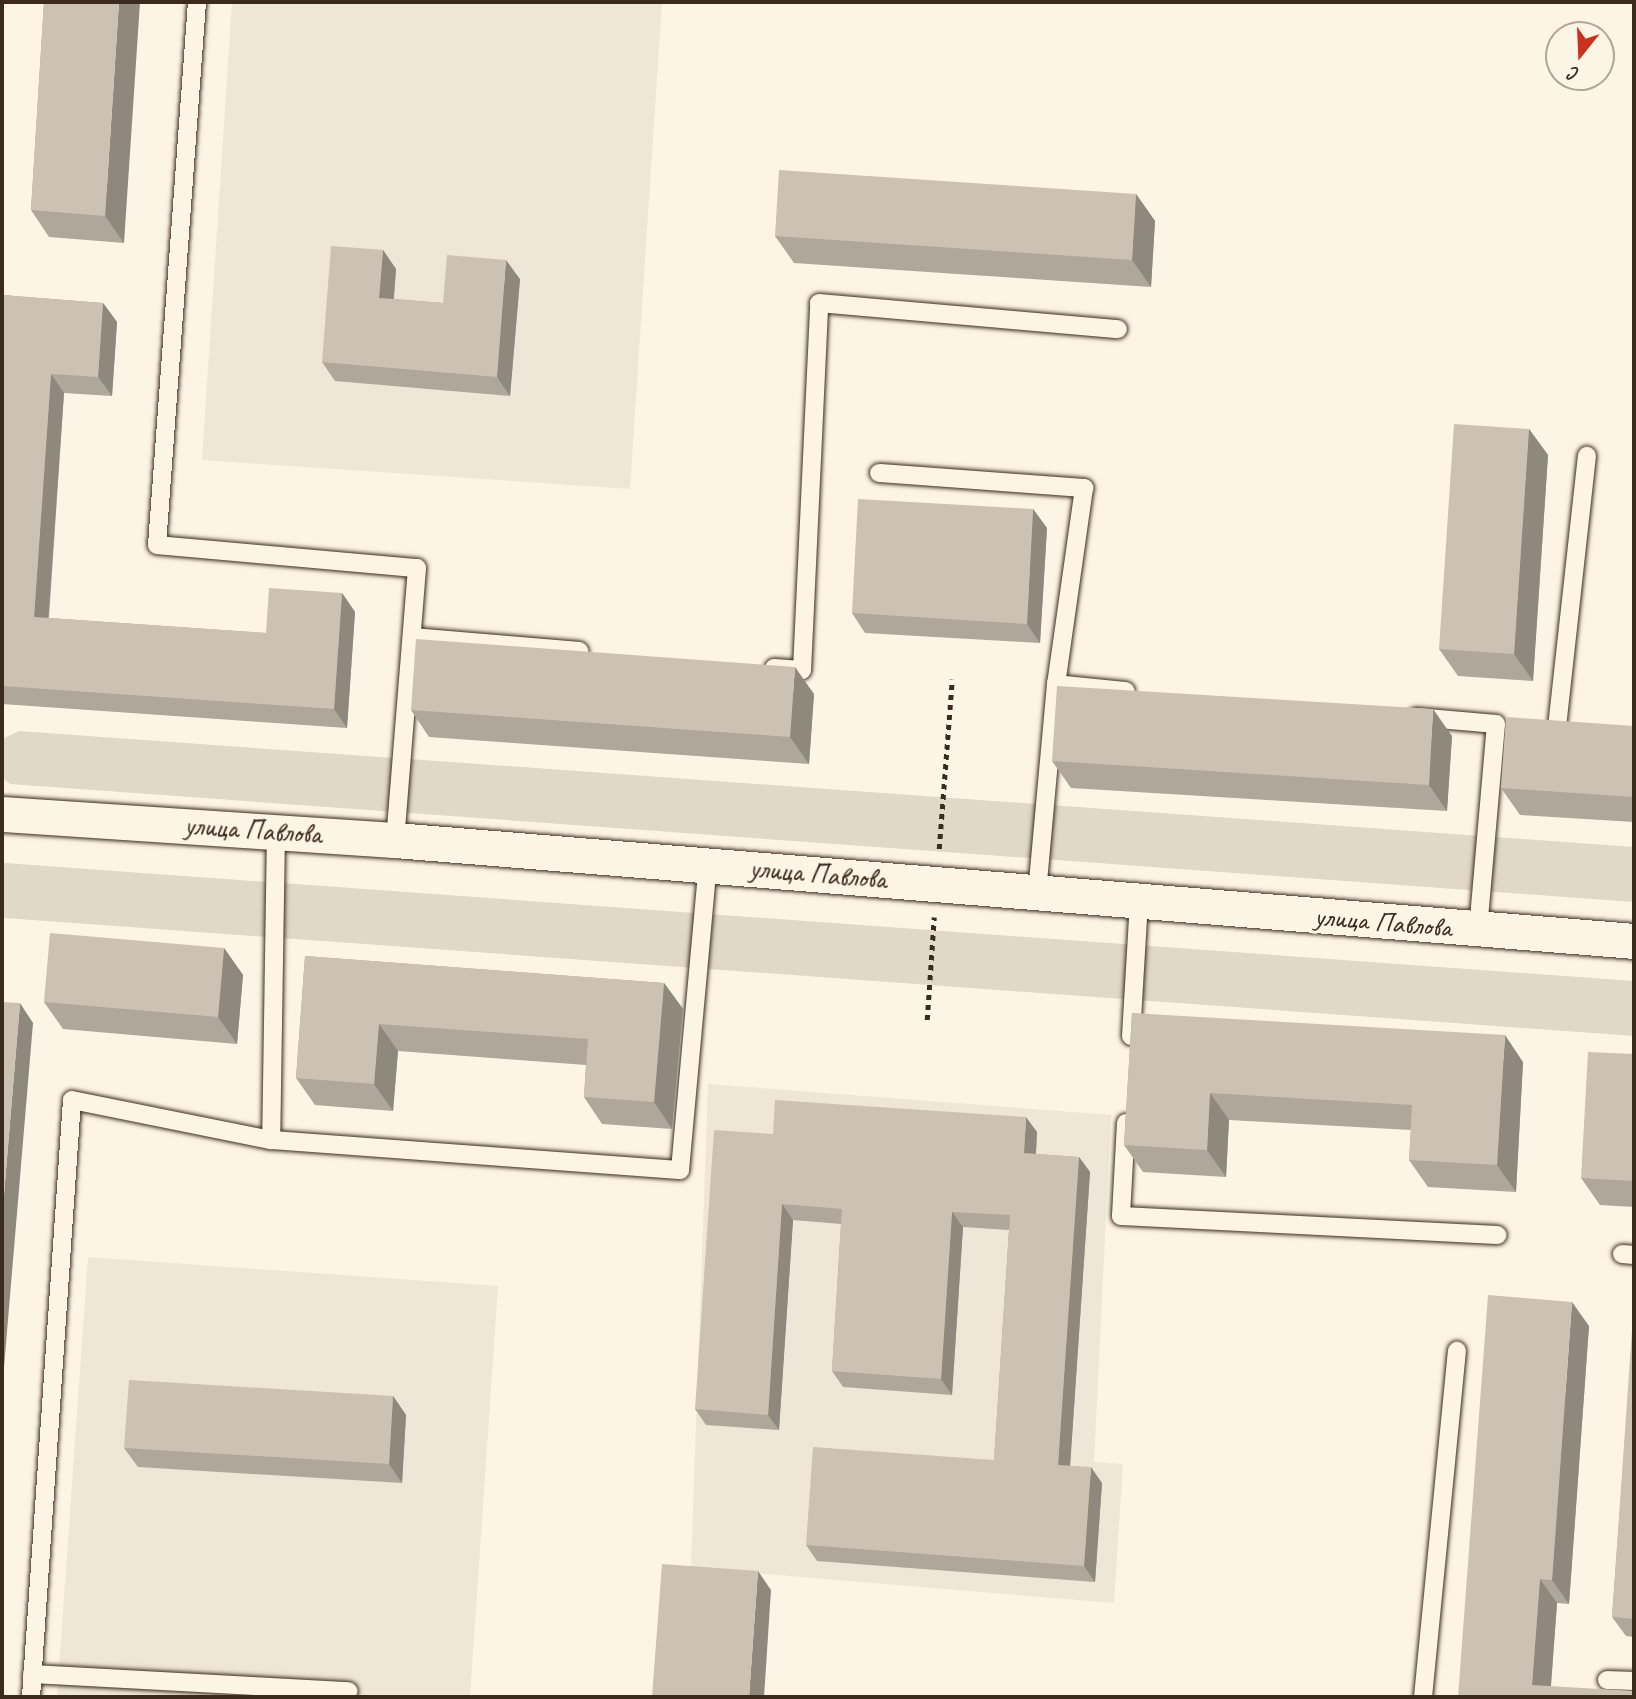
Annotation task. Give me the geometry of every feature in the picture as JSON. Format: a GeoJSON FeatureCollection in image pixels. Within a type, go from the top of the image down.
{"type":"FeatureCollection","features":[{"type":"Feature","properties":{"kind":"street","name":"улица Павлова"},"geometry":{"type":"LineString","coordinates":[[2,814],[708,865],[1634,941]]}},
{"type":"Feature","properties":{"kind":"lane"},"geometry":{"type":"LineString","coordinates":[[197,2],[157,545],[417,568],[395,841]]}},
{"type":"Feature","properties":{"kind":"lane"},"geometry":{"type":"LineString","coordinates":[[760,666],[802,670],[819,303],[1118,329]]}},
{"type":"Feature","properties":{"kind":"lane"},"geometry":{"type":"LineString","coordinates":[[1557,727],[1587,456]]}},
{"type":"Feature","properties":{"kind":"lane"},"geometry":{"type":"LineString","coordinates":[[879,473],[1084,488],[1056,684],[1037,892]]}},
{"type":"Feature","properties":{"kind":"lane"},"geometry":{"type":"LineString","coordinates":[[412,637],[593,652]]}},
{"type":"Feature","properties":{"kind":"lane"},"geometry":{"type":"LineString","coordinates":[[1056,684],[1138,692]]}},
{"type":"Feature","properties":{"kind":"lane"},"geometry":{"type":"LineString","coordinates":[[1399,716],[1520,725]]}},
{"type":"Feature","properties":{"kind":"lane"},"geometry":{"type":"LineString","coordinates":[[1478,930],[1496,724]]}},
{"type":"Feature","properties":{"kind":"lane"},"geometry":{"type":"LineString","coordinates":[[271,1140],[276,832]]}},
{"type":"Feature","properties":{"kind":"lane"},"geometry":{"type":"LineString","coordinates":[[31,1697],[72,1100],[271,1140],[680,1170],[708,865]]}},
{"type":"Feature","properties":{"kind":"lane"},"geometry":{"type":"LineString","coordinates":[[1131,1051],[1139,900]]}},
{"type":"Feature","properties":{"kind":"lane"},"geometry":{"type":"LineString","coordinates":[[1128,1106],[1121,1216],[1498,1235]]}},
{"type":"Feature","properties":{"kind":"lane"},"geometry":{"type":"LineString","coordinates":[[1423,1697],[1457,1351]]}},
{"type":"Feature","properties":{"kind":"lane"},"geometry":{"type":"LineString","coordinates":[[32,1674],[349,1691]]}},
{"type":"Feature","properties":{"kind":"lane"},"geometry":{"type":"LineString","coordinates":[[1607,1680],[1634,1681]]}},
{"type":"Feature","properties":{"kind":"shaded area"},"geometry":{"type":"Polygon","coordinates":[[[232,2],[662,2],[630,489],[202,460],[232,2]]]}},
{"type":"Feature","properties":{"kind":"shaded area"},"geometry":{"type":"Polygon","coordinates":[[[19,731],[1634,847],[1634,902],[10,784],[2,777],[2,739],[19,731]]]}},
{"type":"Feature","properties":{"kind":"shaded area"},"geometry":{"type":"Polygon","coordinates":[[[5,863],[1634,981],[1634,1036],[5,918],[2,916],[2,865],[5,863]]]}},
{"type":"Feature","properties":{"kind":"shaded area"},"geometry":{"type":"Polygon","coordinates":[[[708,1084],[1111,1115],[1094,1462],[1123,1464],[1114,1603],[691,1568],[708,1084]]]}},
{"type":"Feature","properties":{"kind":"shaded area"},"geometry":{"type":"Polygon","coordinates":[[[88,1257],[498,1286],[470,1697],[57,1697],[88,1257]]]}},
{"type":"Feature","properties":{"kind":"building"},"geometry":{"type":"Polygon","coordinates":[[[44,2],[119,2],[105,216],[31,210],[44,2]]]}},
{"type":"Feature","properties":{"kind":"building"},"geometry":{"type":"Polygon","coordinates":[[[779,170],[1136,194],[1132,260],[775,236],[779,170]]]}},
{"type":"Feature","properties":{"kind":"building"},"geometry":{"type":"Polygon","coordinates":[[[331,246],[383,250],[379,298],[443,303],[447,255],[506,260],[497,377],[322,362],[331,246]]]}},
{"type":"Feature","properties":{"kind":"building"},"geometry":{"type":"Polygon","coordinates":[[[2,295],[103,303],[98,377],[51,374],[34,617],[266,633],[269,588],[342,593],[334,709],[2,686],[2,295]]]}},
{"type":"Feature","properties":{"kind":"building"},"geometry":{"type":"Polygon","coordinates":[[[1454,424],[1529,429],[1514,654],[1439,649],[1454,424]]]}},
{"type":"Feature","properties":{"kind":"building"},"geometry":{"type":"Polygon","coordinates":[[[858,499],[1033,509],[1027,624],[852,613],[858,499]]]}},
{"type":"Feature","properties":{"kind":"building"},"geometry":{"type":"Polygon","coordinates":[[[416,639],[795,667],[790,737],[411,710],[416,639]]]}},
{"type":"Feature","properties":{"kind":"building"},"geometry":{"type":"Polygon","coordinates":[[[1057,686],[1433,709],[1429,785],[1052,761],[1057,686]]]}},
{"type":"Feature","properties":{"kind":"building"},"geometry":{"type":"Polygon","coordinates":[[[1506,717],[1634,726],[1634,797],[1501,788],[1506,717]]]}},
{"type":"Feature","properties":{"kind":"building"},"geometry":{"type":"Polygon","coordinates":[[[50,933],[224,948],[218,1017],[44,1002],[50,933]]]}},
{"type":"Feature","properties":{"kind":"building"},"geometry":{"type":"Polygon","coordinates":[[[305,956],[664,983],[654,1102],[584,1097],[588,1039],[379,1024],[374,1084],[296,1078],[305,956]]]}},
{"type":"Feature","properties":{"kind":"building"},"geometry":{"type":"Polygon","coordinates":[[[2,1002],[20,1003],[2,1218],[2,1002]]]}},
{"type":"Feature","properties":{"kind":"building"},"geometry":{"type":"Polygon","coordinates":[[[1132,1013],[1505,1035],[1497,1165],[1409,1160],[1412,1105],[1210,1093],[1207,1150],[1124,1145],[1132,1013]]]}},
{"type":"Feature","properties":{"kind":"building"},"geometry":{"type":"Polygon","coordinates":[[[1588,1052],[1634,1054],[1634,1181],[1581,1178],[1588,1052]]]}},
{"type":"Feature","properties":{"kind":"building"},"geometry":{"type":"Polygon","coordinates":[[[775,1100],[1026,1117],[1024,1153],[1079,1157],[1058,1465],[1091,1467],[1084,1566],[806,1545],[813,1447],[994,1460],[1010,1215],[952,1212],[941,1379],[832,1371],[842,1209],[782,1204],[768,1415],[695,1409],[714,1130],[773,1134],[775,1100]]]}},
{"type":"Feature","properties":{"kind":"building"},"geometry":{"type":"Polygon","coordinates":[[[1488,1295],[1572,1302],[1552,1580],[1540,1579],[1532,1685],[1634,1691],[1634,1697],[1458,1697],[1488,1295]]]}},
{"type":"Feature","properties":{"kind":"building"},"geometry":{"type":"Polygon","coordinates":[[[1634,1316],[1634,1619],[1612,1617],[1634,1316]]]}},
{"type":"Feature","properties":{"kind":"building"},"geometry":{"type":"Polygon","coordinates":[[[129,1380],[393,1396],[389,1464],[124,1448],[129,1380]]]}},
{"type":"Feature","properties":{"kind":"building"},"geometry":{"type":"Polygon","coordinates":[[[662,1564],[758,1571],[749,1697],[652,1697],[662,1564]]]}}]}
